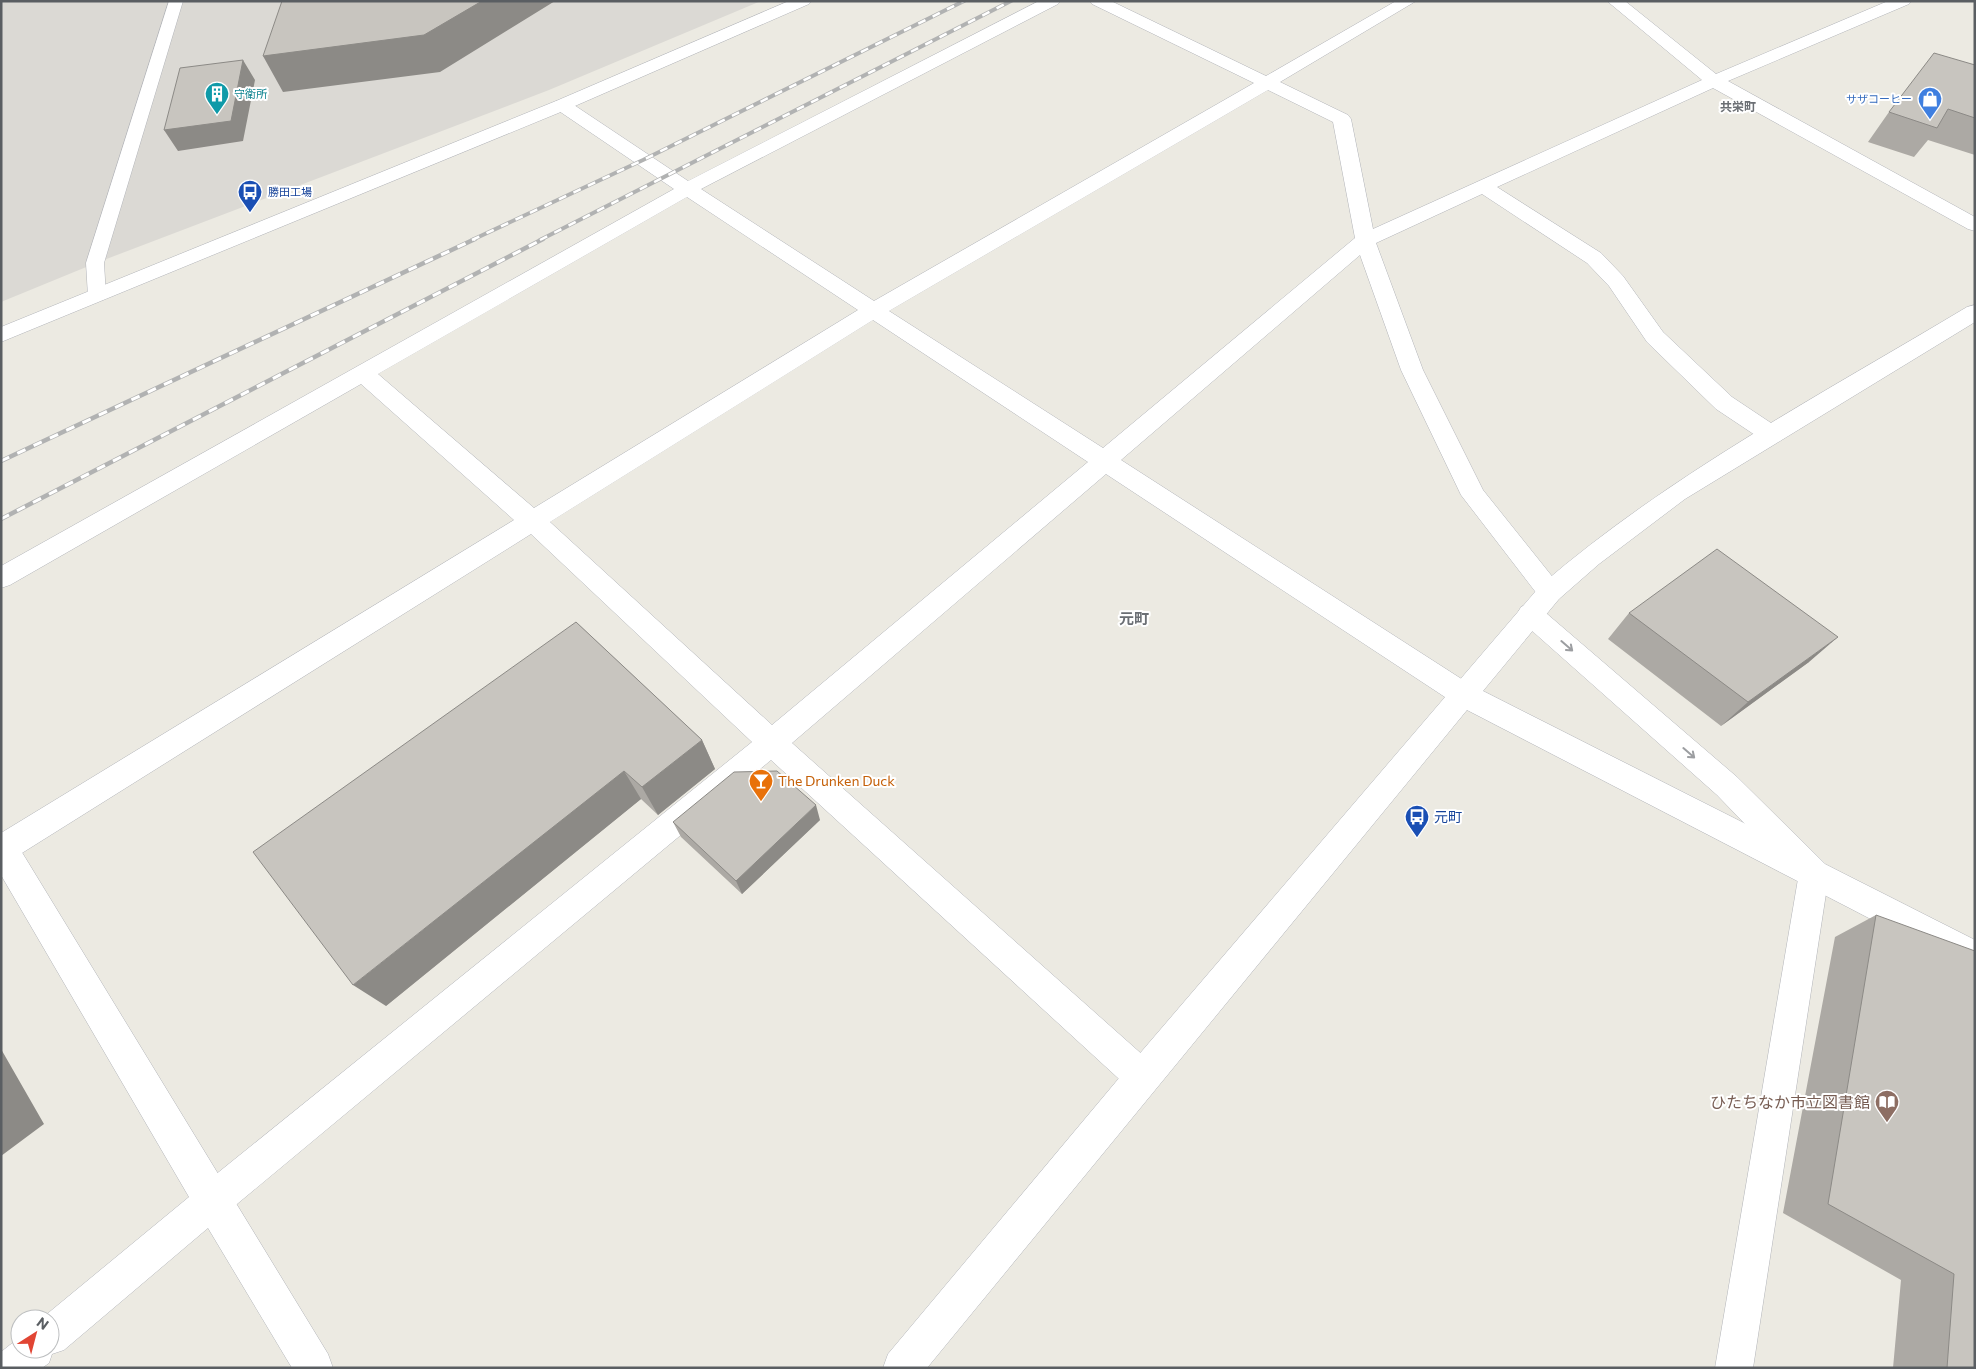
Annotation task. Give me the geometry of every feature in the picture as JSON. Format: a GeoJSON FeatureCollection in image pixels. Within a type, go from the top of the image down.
{"type":"FeatureCollection","features":[{"type":"Feature","properties":{"kind":"street"},"geometry":{"type":"LineString","coordinates":[[1,336],[562,105],[803,1]]}},
{"type":"Feature","properties":{"kind":"street"},"geometry":{"type":"LineString","coordinates":[[1,578],[364,374],[451,322],[687,189],[1052,1]]}},
{"type":"Feature","properties":{"kind":"street"},"geometry":{"type":"LineString","coordinates":[[1098,1],[1342,119],[1365,240],[1412,370],[1473,495],[1550,592]]}},
{"type":"Feature","properties":{"kind":"street"},"geometry":{"type":"LineString","coordinates":[[314,1368],[212,1201],[2,847],[874,310],[1408,1]]}},
{"type":"Feature","properties":{"kind":"street"},"geometry":{"type":"LineString","coordinates":[[1615,1],[1714,81],[1975,225]]}},
{"type":"Feature","properties":{"kind":"street"},"geometry":{"type":"LineString","coordinates":[[60,1328],[772,743],[1365,240],[1714,81],[1903,1]]}},
{"type":"Feature","properties":{"kind":"street"},"geometry":{"type":"LineString","coordinates":[[562,105],[687,189],[1464,695],[1975,957]]}},
{"type":"Feature","properties":{"kind":"street"},"geometry":{"type":"LineString","coordinates":[[1482,186],[1594,258],[1616,281],[1655,337],[1724,403],[1772,435]]}},
{"type":"Feature","properties":{"kind":"street"},"geometry":{"type":"LineString","coordinates":[[902,1368],[1142,1077],[1550,592],[1590,557],[1676,493],[1975,312]]}},
{"type":"Feature","properties":{"kind":"street"},"geometry":{"type":"LineString","coordinates":[[364,374],[532,520],[772,743],[1142,1077]]}},
{"type":"Feature","properties":{"kind":"street"},"geometry":{"type":"LineString","coordinates":[[1530,614],[1726,786],[1814,874]]}},
{"type":"Feature","properties":{"kind":"street"},"geometry":{"type":"LineString","coordinates":[[1734,1368],[1814,874]]}},
{"type":"Feature","properties":{"kind":"street"},"geometry":{"type":"LineString","coordinates":[[12,1368],[22,1359]]}},
{"type":"Feature","properties":{"kind":"lane"},"geometry":{"type":"LineString","coordinates":[[97,296],[94,283],[96,263],[176,1]]}},
{"type":"Feature","properties":{"kind":"shaded area"},"geometry":{"type":"Polygon","coordinates":[[[1,1],[761,1],[549,90],[96,263],[1,302],[1,1]]]}},
{"type":"Feature","properties":{"kind":"building"},"geometry":{"type":"Polygon","coordinates":[[[282,1],[482,1],[424,35],[263,56],[282,1]]]}},
{"type":"Feature","properties":{"kind":"building"},"geometry":{"type":"Polygon","coordinates":[[[1934,53],[1975,65],[1975,118],[1948,109],[1937,128],[1889,112],[1934,53]]]}},
{"type":"Feature","properties":{"kind":"building"},"geometry":{"type":"Polygon","coordinates":[[[243,60],[231,121],[164,130],[180,68],[243,60]]]}},
{"type":"Feature","properties":{"kind":"building"},"geometry":{"type":"Polygon","coordinates":[[[1717,549],[1838,637],[1748,702],[1629,613],[1717,549]]]}},
{"type":"Feature","properties":{"kind":"building"},"geometry":{"type":"Polygon","coordinates":[[[576,622],[702,740],[642,787],[624,771],[353,985],[253,852],[576,622]]]}},
{"type":"Feature","properties":{"kind":"building"},"geometry":{"type":"Polygon","coordinates":[[[777,771],[816,805],[736,881],[673,822],[734,772],[777,771]]]}},
{"type":"Feature","properties":{"kind":"building","name":"ひたちなか市立図書館"},"geometry":{"type":"Polygon","coordinates":[[[1876,915],[1975,951],[1975,1368],[1947,1368],[1954,1274],[1828,1204],[1876,915]]]}},
{"type":"Feature","properties":{"kind":"railway"},"geometry":{"type":"LineString","coordinates":[[472,240],[643,160],[964,1]]}},
{"type":"Feature","properties":{"kind":"railway"},"geometry":{"type":"LineString","coordinates":[[540,240],[1011,1]]}},
{"type":"Feature","properties":{"kind":"railway"},"geometry":{"type":"LineString","coordinates":[[1,461],[475,239]]}},
{"type":"Feature","properties":{"kind":"railway"},"geometry":{"type":"LineString","coordinates":[[1,519],[543,239]]}},
{"type":"Feature","properties":{"kind":"place","name":"守衛所"},"geometry":{"type":"Point","coordinates":[217,115]}},
{"type":"Feature","properties":{"kind":"place","name":"サザコーヒー"},"geometry":{"type":"Point","coordinates":[1930,120]}},
{"type":"Feature","properties":{"kind":"place","name":"勝田工場"},"geometry":{"type":"Point","coordinates":[250,213]}},
{"type":"Feature","properties":{"kind":"place","name":"The Drunken Duck"},"geometry":{"type":"Point","coordinates":[761,802]}},
{"type":"Feature","properties":{"kind":"place","name":"元町"},"geometry":{"type":"Point","coordinates":[1417,838]}},
{"type":"Feature","properties":{"kind":"place","name":"ひたちなか市立図書館"},"geometry":{"type":"Point","coordinates":[1887,1123]}},
{"type":"Feature","properties":{"kind":"district","name":"共栄町"},"geometry":{"type":"Point","coordinates":[1738,107]}},
{"type":"Feature","properties":{"kind":"district","name":"元町"},"geometry":{"type":"Point","coordinates":[1134,619]}}]}
